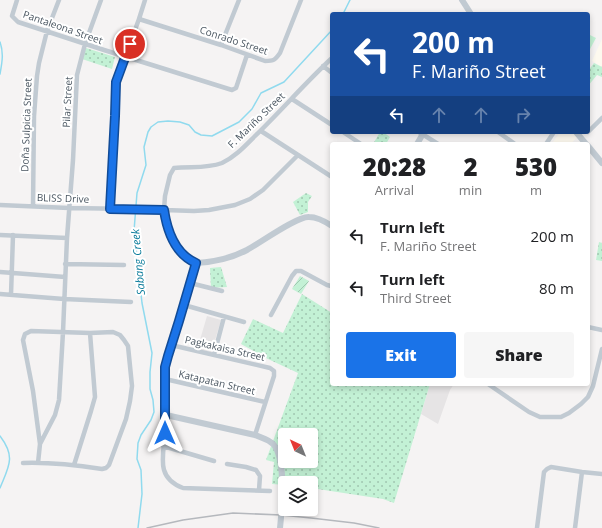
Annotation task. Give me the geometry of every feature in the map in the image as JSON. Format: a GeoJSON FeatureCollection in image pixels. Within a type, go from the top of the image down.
{"type":"FeatureCollection","features":[{"type":"Feature","properties":{"kind":"street","name":"Pantaleona Street"},"geometry":{"type":"LineString","coordinates":[[17,0],[12,16],[18,22],[232,90],[236,88],[247,55]]}},
{"type":"Feature","properties":{"kind":"street","name":"Doña Sulpicia Street"},"geometry":{"type":"LineString","coordinates":[[33,206],[34,116],[37,76],[48,31],[59,0]]}},
{"type":"Feature","properties":{"kind":"street","name":"Pilar Street"},"geometry":{"type":"LineString","coordinates":[[40,444],[54,415],[58,400],[77,75],[85,44],[101,0]]}},
{"type":"Feature","properties":{"kind":"street"},"geometry":{"type":"LineString","coordinates":[[110,209],[116,82],[139,19],[144,0]]}},
{"type":"Feature","properties":{"kind":"street"},"geometry":{"type":"LineString","coordinates":[[221,45],[239,0]]}},
{"type":"Feature","properties":{"kind":"street","name":"Conrado Street"},"geometry":{"type":"LineString","coordinates":[[139,19],[221,45],[265,61],[272,61],[276,59],[280,53],[301,0]]}},
{"type":"Feature","properties":{"kind":"street"},"geometry":{"type":"LineString","coordinates":[[462,0],[471,12]]}},
{"type":"Feature","properties":{"kind":"street","name":"F. Mariño Street"},"geometry":{"type":"LineString","coordinates":[[196,263],[182,253],[175,245],[166,222],[164,210],[165,196],[170,175],[174,168],[207,166],[221,163],[230,159],[261,131],[330,60]]}},
{"type":"Feature","properties":{"kind":"street"},"geometry":{"type":"LineString","coordinates":[[323,66],[330,71]]}},
{"type":"Feature","properties":{"kind":"street"},"geometry":{"type":"LineString","coordinates":[[292,99],[330,124]]}},
{"type":"Feature","properties":{"kind":"street"},"geometry":{"type":"LineString","coordinates":[[590,130],[602,118]]}},
{"type":"Feature","properties":{"kind":"street"},"geometry":{"type":"LineString","coordinates":[[261,131],[330,176]]}},
{"type":"Feature","properties":{"kind":"street"},"geometry":{"type":"LineString","coordinates":[[346,134],[359,142]]}},
{"type":"Feature","properties":{"kind":"street"},"geometry":{"type":"LineString","coordinates":[[423,134],[435,142]]}},
{"type":"Feature","properties":{"kind":"street"},"geometry":{"type":"LineString","coordinates":[[501,134],[512,142]]}},
{"type":"Feature","properties":{"kind":"street"},"geometry":{"type":"LineString","coordinates":[[578,134],[585,142]]}},
{"type":"Feature","properties":{"kind":"street"},"geometry":{"type":"LineString","coordinates":[[582,138],[586,134]]}},
{"type":"Feature","properties":{"kind":"street"},"geometry":{"type":"LineString","coordinates":[[590,149],[602,164]]}},
{"type":"Feature","properties":{"kind":"street","name":"BLISS Drive"},"geometry":{"type":"LineString","coordinates":[[0,205],[110,209],[209,210],[235,205],[250,199],[263,190],[298,155]]}},
{"type":"Feature","properties":{"kind":"street"},"geometry":{"type":"LineString","coordinates":[[270,491],[183,488],[176,485],[168,478],[163,471],[162,461],[166,415],[165,367],[196,263],[224,260],[246,250],[298,220],[309,216],[318,218],[330,225]]}},
{"type":"Feature","properties":{"kind":"street"},"geometry":{"type":"LineString","coordinates":[[0,235],[67,238]]}},
{"type":"Feature","properties":{"kind":"street"},"geometry":{"type":"LineString","coordinates":[[11,295],[13,236]]}},
{"type":"Feature","properties":{"kind":"street"},"geometry":{"type":"LineString","coordinates":[[65,264],[124,265]]}},
{"type":"Feature","properties":{"kind":"street"},"geometry":{"type":"LineString","coordinates":[[271,315],[296,271],[301,271],[330,286]]}},
{"type":"Feature","properties":{"kind":"street"},"geometry":{"type":"LineString","coordinates":[[0,272],[65,277]]}},
{"type":"Feature","properties":{"kind":"street"},"geometry":{"type":"LineString","coordinates":[[190,283],[222,291]]}},
{"type":"Feature","properties":{"kind":"street"},"geometry":{"type":"LineString","coordinates":[[0,294],[131,302]]}},
{"type":"Feature","properties":{"kind":"street"},"geometry":{"type":"LineString","coordinates":[[184,305],[244,322]]}},
{"type":"Feature","properties":{"kind":"street"},"geometry":{"type":"LineString","coordinates":[[214,355],[224,317]]}},
{"type":"Feature","properties":{"kind":"street"},"geometry":{"type":"LineString","coordinates":[[590,327],[602,330]]}},
{"type":"Feature","properties":{"kind":"street"},"geometry":{"type":"LineString","coordinates":[[23,463],[74,465],[102,469],[109,465],[126,419],[132,386],[128,346],[120,335],[113,332],[90,333],[31,331],[25,334],[23,340],[33,391],[40,444],[38,463]]}},
{"type":"Feature","properties":{"kind":"street"},"geometry":{"type":"LineString","coordinates":[[74,465],[95,397],[90,333]]}},
{"type":"Feature","properties":{"kind":"street","name":"Pagkakaisa Street"},"geometry":{"type":"LineString","coordinates":[[171,345],[270,368],[274,371],[274,376],[266,402]]}},
{"type":"Feature","properties":{"kind":"street"},"geometry":{"type":"LineString","coordinates":[[491,386],[529,412],[540,417],[560,417],[569,413],[588,397],[593,386],[602,349]]}},
{"type":"Feature","properties":{"kind":"street","name":"Katapatan Street"},"geometry":{"type":"LineString","coordinates":[[165,379],[266,402]]}},
{"type":"Feature","properties":{"kind":"street"},"geometry":{"type":"LineString","coordinates":[[255,435],[266,402]]}},
{"type":"Feature","properties":{"kind":"street"},"geometry":{"type":"LineString","coordinates":[[166,415],[255,435],[267,439],[275,446],[278,452],[283,494],[280,528]]}},
{"type":"Feature","properties":{"kind":"street"},"geometry":{"type":"LineString","coordinates":[[163,446],[214,461]]}},
{"type":"Feature","properties":{"kind":"street"},"geometry":{"type":"LineString","coordinates":[[227,464],[256,470],[260,476],[259,490]]}},
{"type":"Feature","properties":{"kind":"street"},"geometry":{"type":"LineString","coordinates":[[537,528],[544,472],[547,469],[551,467],[602,474]]}},
{"type":"Feature","properties":{"kind":"street"},"geometry":{"type":"LineString","coordinates":[[575,528],[582,472]]}},
{"type":"Feature","properties":{"kind":"shaded area"},"geometry":{"type":"Polygon","coordinates":[[[602,39],[602,67],[592,61],[602,39]]]}},
{"type":"Feature","properties":{"kind":"shaded area"},"geometry":{"type":"Polygon","coordinates":[[[559,134],[574,134],[577,137],[573,142],[553,142],[559,134]]]}},
{"type":"Feature","properties":{"kind":"shaded area"},"geometry":{"type":"Polygon","coordinates":[[[207,316],[221,320],[211,354],[197,350],[207,316]]]}},
{"type":"Feature","properties":{"kind":"shaded area"},"geometry":{"type":"Polygon","coordinates":[[[429,386],[453,386],[438,424],[421,414],[429,386]]]}},
{"type":"Feature","properties":{"kind":"green space"},"geometry":{"type":"Polygon","coordinates":[[[590,35],[596,38],[590,49],[590,35]]]}},
{"type":"Feature","properties":{"kind":"green space"},"geometry":{"type":"Polygon","coordinates":[[[86,48],[115,57],[112,69],[82,59],[86,48]]]}},
{"type":"Feature","properties":{"kind":"green space"},"geometry":{"type":"Polygon","coordinates":[[[594,63],[602,67],[602,77],[597,75],[590,84],[590,68],[594,63]]]}},
{"type":"Feature","properties":{"kind":"green space"},"geometry":{"type":"Polygon","coordinates":[[[379,134],[386,134],[390,137],[387,142],[374,142],[379,134]]]}},
{"type":"Feature","properties":{"kind":"green space"},"geometry":{"type":"Polygon","coordinates":[[[306,193],[312,196],[308,202],[308,212],[300,215],[293,202],[306,193]]]}},
{"type":"Feature","properties":{"kind":"green space"},"geometry":{"type":"Polygon","coordinates":[[[599,242],[602,243],[602,261],[596,260],[599,242]]]}},
{"type":"Feature","properties":{"kind":"green space"},"geometry":{"type":"Polygon","coordinates":[[[221,267],[227,287],[211,288],[210,268],[221,267]]]}},
{"type":"Feature","properties":{"kind":"green space"},"geometry":{"type":"Polygon","coordinates":[[[300,276],[309,281],[301,294],[292,289],[300,276]]]}},
{"type":"Feature","properties":{"kind":"green space"},"geometry":{"type":"Polygon","coordinates":[[[302,294],[330,312],[330,386],[429,386],[394,503],[383,499],[318,489],[318,476],[278,476],[278,484],[272,484],[274,462],[266,460],[298,373],[241,344],[253,319],[283,333],[302,294]]]}},
{"type":"Feature","properties":{"kind":"waterway","name":"Sabang Creek"},"geometry":{"type":"LineString","coordinates":[[344,12],[350,0]]}},
{"type":"Feature","properties":{"kind":"waterway","name":"Sabang Creek"},"geometry":{"type":"LineString","coordinates":[[138,528],[142,494],[141,470],[137,459],[138,443],[154,412],[150,389],[152,353],[142,303],[134,231],[137,193],[146,165],[144,147],[148,132],[151,127],[158,122],[168,121],[180,122],[189,125],[195,132],[201,135],[212,136],[239,122],[252,109],[261,93],[284,82],[330,32]]}},
{"type":"Feature","properties":{"kind":"waterway"},"geometry":{"type":"LineString","coordinates":[[0,42],[2,54],[0,74]]}},
{"type":"Feature","properties":{"kind":"waterway"},"geometry":{"type":"LineString","coordinates":[[0,436],[5,443],[9,456],[8,467],[0,488]]}},
{"type":"Feature","properties":{"kind":"railway"},"geometry":{"type":"LineString","coordinates":[[147,528],[183,520],[233,513],[311,518],[354,523],[379,528]]}},
{"type":"Feature","properties":{"kind":"route"},"geometry":{"type":"LineString","coordinates":[[130,44],[116,82],[110,209],[164,210],[166,222],[175,245],[182,253],[196,263],[165,367],[165,433]]}}]}
